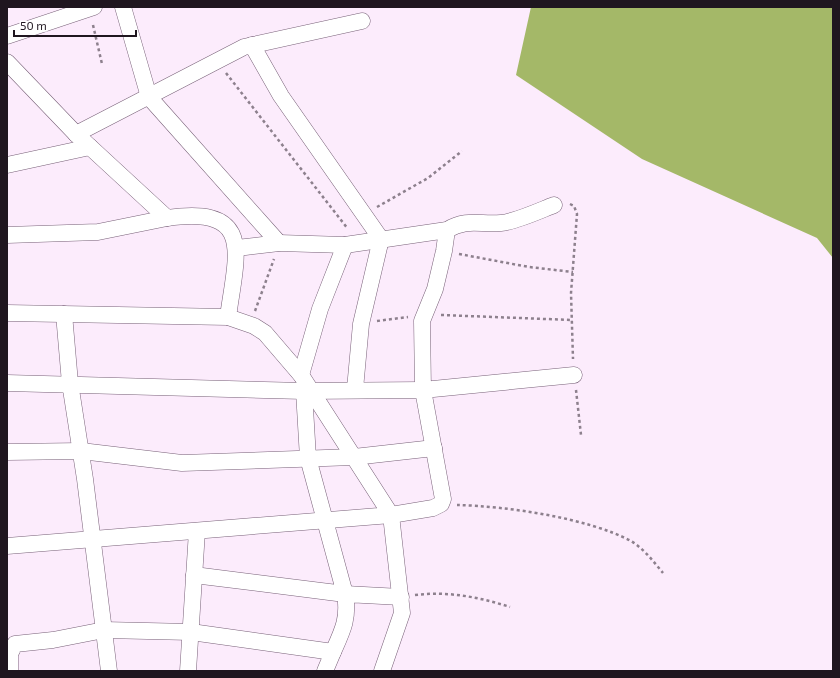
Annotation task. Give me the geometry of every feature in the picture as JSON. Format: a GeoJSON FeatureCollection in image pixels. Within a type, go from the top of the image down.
{"type":"FeatureCollection","features":[{"type":"Feature","properties":{"kind":"street"},"geometry":{"type":"LineString","coordinates":[[124,7],[150,97],[279,243]]}},
{"type":"Feature","properties":{"kind":"street"},"geometry":{"type":"LineString","coordinates":[[7,36],[91,8]]}},
{"type":"Feature","properties":{"kind":"street"},"geometry":{"type":"LineString","coordinates":[[76,134],[244,47],[362,21]]}},
{"type":"Feature","properties":{"kind":"street"},"geometry":{"type":"LineString","coordinates":[[252,45],[281,96],[381,239],[361,324],[355,390]]}},
{"type":"Feature","properties":{"kind":"street"},"geometry":{"type":"LineString","coordinates":[[7,62],[76,134],[167,218]]}},
{"type":"Feature","properties":{"kind":"street"},"geometry":{"type":"LineString","coordinates":[[7,165],[90,147]]}},
{"type":"Feature","properties":{"kind":"street"},"geometry":{"type":"LineString","coordinates":[[237,248],[279,243],[351,244],[447,230],[458,224],[471,222],[503,223],[554,205]]}},
{"type":"Feature","properties":{"kind":"street"},"geometry":{"type":"LineString","coordinates":[[7,235],[98,232],[187,215],[213,219],[227,226],[232,233],[237,248],[228,317]]}},
{"type":"Feature","properties":{"kind":"street"},"geometry":{"type":"LineString","coordinates":[[7,546],[391,515],[433,508],[441,504],[443,492],[423,390],[421,338],[424,314],[435,289],[444,251],[447,230]]}},
{"type":"Feature","properties":{"kind":"street"},"geometry":{"type":"LineString","coordinates":[[325,671],[346,621],[347,606],[308,458],[305,385],[320,309],[351,244]]}},
{"type":"Feature","properties":{"kind":"street"},"geometry":{"type":"LineString","coordinates":[[7,313],[228,317],[250,324],[265,333],[305,385],[391,515],[402,613],[382,671]]}},
{"type":"Feature","properties":{"kind":"street"},"geometry":{"type":"LineString","coordinates":[[64,314],[70,384],[81,451],[109,671]]}},
{"type":"Feature","properties":{"kind":"street"},"geometry":{"type":"LineString","coordinates":[[7,383],[305,385],[355,390],[423,390],[574,375]]}},
{"type":"Feature","properties":{"kind":"street"},"geometry":{"type":"LineString","coordinates":[[7,452],[81,451],[182,463],[354,457],[434,448]]}},
{"type":"Feature","properties":{"kind":"street"},"geometry":{"type":"LineString","coordinates":[[188,671],[197,531]]}},
{"type":"Feature","properties":{"kind":"street"},"geometry":{"type":"LineString","coordinates":[[194,575],[345,594],[401,597]]}},
{"type":"Feature","properties":{"kind":"street"},"geometry":{"type":"LineString","coordinates":[[10,671],[10,654],[15,644],[53,640],[104,630],[190,632],[333,652]]}},
{"type":"Feature","properties":{"kind":"path"},"geometry":{"type":"LineString","coordinates":[[91,8],[102,64]]}},
{"type":"Feature","properties":{"kind":"path"},"geometry":{"type":"LineString","coordinates":[[217,61],[336,211],[351,244]]}},
{"type":"Feature","properties":{"kind":"path"},"geometry":{"type":"LineString","coordinates":[[364,214],[428,178],[462,151]]}},
{"type":"Feature","properties":{"kind":"path"},"geometry":{"type":"LineString","coordinates":[[554,205],[568,204],[574,206],[577,214],[573,272],[572,320],[574,375],[582,435]]}},
{"type":"Feature","properties":{"kind":"path"},"geometry":{"type":"LineString","coordinates":[[250,324],[279,243]]}},
{"type":"Feature","properties":{"kind":"path"},"geometry":{"type":"LineString","coordinates":[[444,251],[529,267],[573,272]]}},
{"type":"Feature","properties":{"kind":"path"},"geometry":{"type":"LineString","coordinates":[[361,324],[424,314],[572,320]]}},
{"type":"Feature","properties":{"kind":"path"},"geometry":{"type":"LineString","coordinates":[[441,504],[464,505],[533,513],[567,519],[630,541],[645,552],[663,573]]}},
{"type":"Feature","properties":{"kind":"path"},"geometry":{"type":"LineString","coordinates":[[401,597],[427,593],[455,594],[483,599],[510,607]]}},
{"type":"Feature","properties":{"kind":"green space"},"geometry":{"type":"Polygon","coordinates":[[[531,7],[833,7],[833,258],[817,238],[642,159],[516,75],[531,7]]]}}]}
